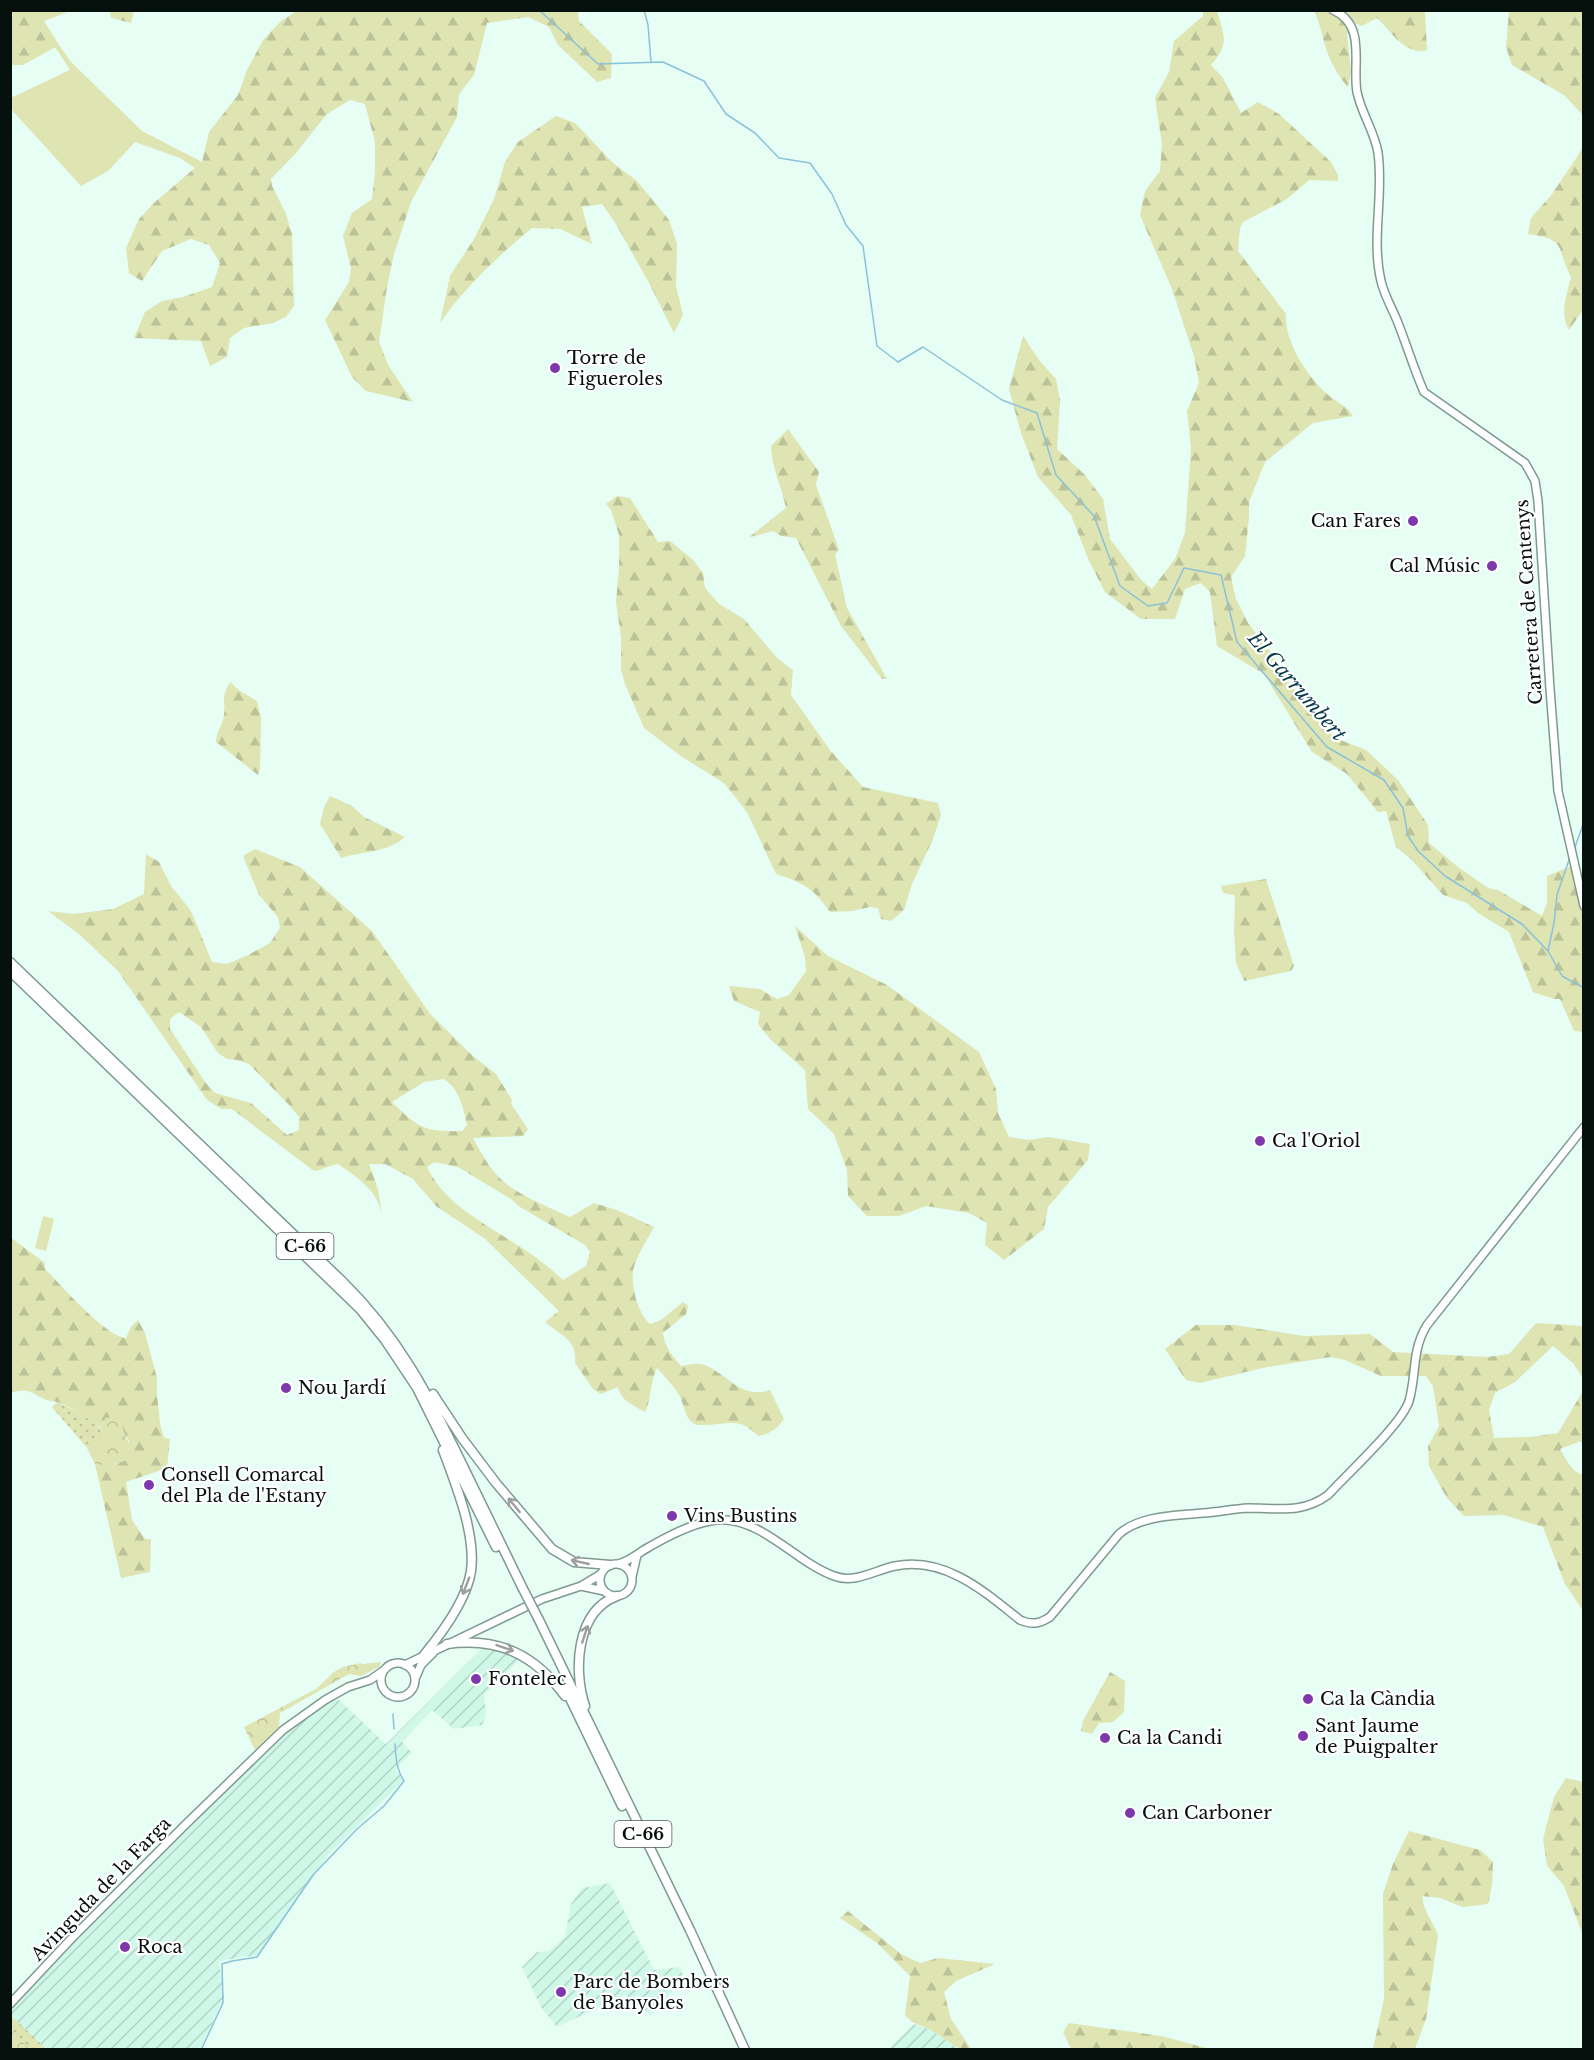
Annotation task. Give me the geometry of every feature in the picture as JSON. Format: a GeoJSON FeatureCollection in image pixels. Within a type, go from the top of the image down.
{"type":"FeatureCollection","features":[{"type":"Feature","properties":{"kind":"highway","name":"C-66"},"geometry":{"type":"LineString","coordinates":[[10,962],[349,1288],[375,1317],[426,1403],[593,1732],[690,1930],[745,2049]]}},
{"type":"Feature","properties":{"kind":"highway","name":"C-66"},"geometry":{"type":"LineString","coordinates":[[10,971],[344,1293],[396,1349]]}},
{"type":"Feature","properties":{"kind":"highway"},"geometry":{"type":"LineString","coordinates":[[424,1655],[441,1634],[462,1596],[470,1574],[472,1550],[464,1514],[443,1448],[396,1362],[396,1349],[406,1354],[462,1438],[547,1544],[574,1562],[614,1565]]}},
{"type":"Feature","properties":{"kind":"highway"},"geometry":{"type":"LineString","coordinates":[[593,1732],[580,1687],[580,1652],[586,1627],[597,1608],[605,1601],[617,1596]]}},
{"type":"Feature","properties":{"kind":"highway","name":"C-66"},"geometry":{"type":"LineString","coordinates":[[536,1621],[577,1713],[686,1932],[740,2049]]}},
{"type":"Feature","properties":{"kind":"highway"},"geometry":{"type":"LineString","coordinates":[[447,1644],[484,1643],[515,1652],[547,1673],[577,1713]]}},
{"type":"Feature","properties":{"kind":"street","name":"Carretera de Centenys"},"geometry":{"type":"LineString","coordinates":[[1333,10],[1351,26],[1356,36],[1357,90],[1362,112],[1377,151],[1379,180],[1377,258],[1381,282],[1424,392],[1525,463],[1535,481],[1558,791],[1584,906]]}},
{"type":"Feature","properties":{"kind":"street"},"geometry":{"type":"LineString","coordinates":[[384,1690],[381,1679],[383,1671],[392,1664],[411,1663],[542,1599],[581,1586],[614,1565],[637,1556],[651,1546],[693,1527],[713,1521],[727,1520],[760,1531],[834,1576],[854,1578],[894,1566],[911,1564],[955,1574],[971,1582],[1020,1620],[1030,1624],[1050,1617],[1119,1534],[1133,1525],[1150,1519],[1246,1508],[1300,1509],[1315,1504],[1328,1495],[1395,1424],[1405,1409],[1412,1385],[1419,1338],[1427,1325],[1584,1127]]}},
{"type":"Feature","properties":{"kind":"street"},"geometry":{"type":"LineString","coordinates":[[581,1586],[604,1591],[611,1595],[623,1595],[629,1589],[637,1556]]}},
{"type":"Feature","properties":{"kind":"street"},"geometry":{"type":"LineString","coordinates":[[614,1565],[626,1568],[632,1577]]}},
{"type":"Feature","properties":{"kind":"street"},"geometry":{"type":"LineString","coordinates":[[601,1574],[600,1584],[604,1591]]}},
{"type":"Feature","properties":{"kind":"street"},"geometry":{"type":"LineString","coordinates":[[366,1682],[392,1696],[403,1696],[412,1690],[421,1665],[434,1651]]}},
{"type":"Feature","properties":{"kind":"street"},"geometry":{"type":"LineString","coordinates":[[405,1665],[415,1679]]}},
{"type":"Feature","properties":{"kind":"street","name":"Avinguda de la Farga"},"geometry":{"type":"LineString","coordinates":[[10,2004],[71,1939],[283,1730],[305,1713],[348,1687],[366,1682],[383,1671]]}},
{"type":"Feature","properties":{"kind":"shaded area"},"geometry":{"type":"Polygon","coordinates":[[[483,1648],[500,1651],[519,1660],[484,1695],[486,1715],[482,1725],[454,1729],[432,1710],[402,1742],[412,1753],[395,1770],[404,1780],[329,1854],[258,1955],[219,1961],[224,1998],[200,2049],[11,2050],[11,2004],[268,1744],[317,1705],[339,1700],[386,1744],[483,1648]]]}},
{"type":"Feature","properties":{"kind":"shaded area"},"geometry":{"type":"Polygon","coordinates":[[[610,1883],[654,1970],[681,1967],[683,1979],[651,2016],[625,1995],[557,2027],[541,2007],[522,1967],[537,1952],[549,1951],[565,1936],[571,1904],[582,1888],[610,1883]]]}},
{"type":"Feature","properties":{"kind":"shaded area"},"geometry":{"type":"Polygon","coordinates":[[[914,2024],[929,2029],[960,2049],[888,2050],[914,2024]]]}},
{"type":"Feature","properties":{"kind":"green space"},"geometry":{"type":"Polygon","coordinates":[[[298,10],[578,11],[579,21],[612,54],[611,78],[597,82],[558,45],[549,27],[528,17],[487,23],[474,75],[459,94],[457,117],[411,202],[394,254],[387,287],[379,342],[388,365],[413,402],[366,391],[352,377],[325,320],[349,282],[351,268],[343,236],[352,213],[372,199],[375,142],[365,104],[350,100],[327,114],[295,154],[271,179],[292,234],[294,306],[286,317],[273,323],[244,328],[230,338],[227,357],[210,366],[201,341],[134,338],[145,312],[162,301],[183,297],[212,287],[220,263],[209,245],[191,239],[162,251],[142,281],[129,273],[126,248],[139,219],[155,202],[202,162],[209,132],[238,95],[247,70],[263,40],[281,21],[298,10]]]}},
{"type":"Feature","properties":{"kind":"green space"},"geometry":{"type":"Polygon","coordinates":[[[10,11],[70,11],[44,21],[59,45],[23,65],[11,65],[10,11]]]}},
{"type":"Feature","properties":{"kind":"green space"},"geometry":{"type":"Polygon","coordinates":[[[110,11],[134,11],[131,23],[111,18],[110,11]]]}},
{"type":"Feature","properties":{"kind":"green space"},"geometry":{"type":"Polygon","coordinates":[[[1203,11],[1217,11],[1224,39],[1221,51],[1211,65],[1223,78],[1241,113],[1258,102],[1279,114],[1331,162],[1338,175],[1338,181],[1309,180],[1287,199],[1243,222],[1240,228],[1238,251],[1286,314],[1289,337],[1307,372],[1324,391],[1353,416],[1313,423],[1265,462],[1249,502],[1245,556],[1231,577],[1236,599],[1248,623],[1270,651],[1291,687],[1306,698],[1313,716],[1335,738],[1366,750],[1398,780],[1428,825],[1429,843],[1458,867],[1488,888],[1498,890],[1542,916],[1547,903],[1547,876],[1571,866],[1583,892],[1583,1032],[1574,1031],[1560,999],[1533,992],[1509,932],[1478,913],[1467,903],[1443,895],[1411,859],[1396,847],[1386,811],[1378,812],[1347,774],[1312,752],[1264,674],[1217,646],[1210,592],[1201,583],[1185,589],[1175,619],[1141,619],[1105,592],[1089,561],[1071,515],[1038,477],[1021,433],[1009,389],[1023,336],[1039,360],[1056,379],[1060,400],[1057,449],[1085,475],[1103,499],[1110,539],[1142,581],[1152,589],[1175,559],[1185,533],[1191,449],[1187,411],[1199,383],[1194,356],[1172,289],[1140,215],[1145,191],[1160,171],[1162,144],[1155,98],[1169,72],[1174,41],[1203,16],[1203,11]]]}},
{"type":"Feature","properties":{"kind":"green space"},"geometry":{"type":"Polygon","coordinates":[[[1314,11],[1425,11],[1427,50],[1419,51],[1405,46],[1377,18],[1362,26],[1353,23],[1347,34],[1351,73],[1348,87],[1330,60],[1314,11]]]}},
{"type":"Feature","properties":{"kind":"green space"},"geometry":{"type":"Polygon","coordinates":[[[1509,11],[1583,11],[1583,115],[1564,95],[1512,65],[1506,47],[1509,11]]]}},
{"type":"Feature","properties":{"kind":"green space"},"geometry":{"type":"Polygon","coordinates":[[[59,45],[71,62],[142,131],[202,162],[195,168],[180,158],[135,142],[108,171],[81,186],[11,109],[10,94],[13,97],[70,70],[55,47],[59,45]]]}},
{"type":"Feature","properties":{"kind":"green space"},"geometry":{"type":"Polygon","coordinates":[[[556,116],[575,123],[613,163],[637,181],[669,220],[677,244],[676,286],[683,315],[674,333],[616,224],[602,204],[582,207],[592,244],[560,229],[532,228],[483,272],[440,323],[450,276],[474,239],[494,199],[505,162],[518,142],[556,116]]]}},
{"type":"Feature","properties":{"kind":"green space"},"geometry":{"type":"Polygon","coordinates":[[[1583,148],[1583,310],[1569,330],[1564,311],[1571,277],[1561,251],[1555,242],[1528,234],[1531,218],[1552,194],[1583,148]]]}},
{"type":"Feature","properties":{"kind":"green space"},"geometry":{"type":"Polygon","coordinates":[[[788,429],[819,472],[816,485],[839,550],[835,554],[847,608],[887,679],[882,679],[841,626],[796,538],[781,536],[773,531],[748,538],[786,508],[771,446],[788,429]]]}},
{"type":"Feature","properties":{"kind":"green space"},"geometry":{"type":"Polygon","coordinates":[[[617,496],[630,498],[658,542],[670,541],[693,560],[703,573],[705,588],[719,604],[744,619],[777,658],[793,670],[791,695],[830,750],[863,787],[938,803],[941,815],[933,839],[912,884],[904,910],[891,921],[881,919],[878,908],[830,912],[807,887],[776,874],[747,812],[724,783],[682,757],[644,728],[621,669],[621,637],[616,602],[619,535],[611,510],[606,504],[617,496]]]}},
{"type":"Feature","properties":{"kind":"green space"},"geometry":{"type":"Polygon","coordinates":[[[230,682],[257,701],[261,718],[258,775],[216,742],[223,719],[224,696],[230,682]]]}},
{"type":"Feature","properties":{"kind":"green space"},"geometry":{"type":"Polygon","coordinates":[[[330,796],[352,806],[364,817],[405,837],[383,849],[341,858],[320,824],[324,807],[330,796]]]}},
{"type":"Feature","properties":{"kind":"green space"},"geometry":{"type":"Polygon","coordinates":[[[255,849],[300,867],[372,931],[431,1015],[473,1056],[496,1074],[512,1100],[511,1104],[528,1129],[523,1136],[473,1138],[498,1177],[526,1196],[570,1217],[594,1203],[617,1210],[654,1227],[639,1254],[633,1271],[634,1292],[642,1314],[650,1324],[661,1320],[683,1302],[688,1306],[686,1314],[663,1333],[665,1343],[672,1355],[681,1366],[705,1365],[751,1392],[770,1390],[784,1419],[776,1428],[758,1436],[740,1424],[697,1425],[693,1423],[678,1393],[657,1368],[645,1412],[625,1399],[618,1387],[601,1394],[593,1389],[575,1363],[571,1343],[545,1322],[559,1311],[485,1239],[436,1206],[413,1179],[385,1164],[369,1164],[378,1189],[382,1213],[370,1190],[338,1164],[314,1171],[232,1109],[222,1109],[207,1100],[118,971],[80,935],[48,911],[74,914],[113,909],[144,894],[146,854],[159,862],[171,886],[191,911],[212,962],[227,964],[270,943],[280,928],[278,917],[259,895],[243,856],[255,849]],[[179,1012],[170,1019],[170,1029],[205,1082],[215,1093],[251,1103],[287,1135],[299,1130],[299,1117],[249,1064],[227,1059],[218,1053],[201,1027],[179,1012]],[[444,1079],[424,1082],[392,1102],[423,1127],[439,1131],[462,1131],[467,1125],[462,1105],[454,1088],[444,1079]],[[434,1162],[427,1167],[454,1202],[533,1256],[563,1280],[586,1266],[590,1252],[585,1245],[458,1167],[434,1162]]]}},
{"type":"Feature","properties":{"kind":"green space"},"geometry":{"type":"Polygon","coordinates":[[[1266,879],[1294,966],[1291,971],[1244,981],[1236,963],[1235,899],[1234,895],[1223,893],[1221,886],[1266,879]]]}},
{"type":"Feature","properties":{"kind":"green space"},"geometry":{"type":"Polygon","coordinates":[[[795,926],[828,956],[887,985],[979,1052],[996,1089],[998,1113],[1009,1137],[1029,1140],[1048,1137],[1090,1144],[1088,1160],[1048,1207],[1044,1229],[1004,1260],[985,1245],[987,1223],[969,1213],[926,1206],[899,1216],[867,1216],[848,1196],[847,1170],[834,1134],[808,1109],[805,1070],[771,1040],[758,1024],[760,1012],[734,1001],[729,986],[760,989],[777,999],[789,995],[806,971],[805,957],[795,926]]]}},
{"type":"Feature","properties":{"kind":"green space"},"geometry":{"type":"Polygon","coordinates":[[[43,1216],[54,1219],[46,1251],[35,1248],[43,1216]]]}},
{"type":"Feature","properties":{"kind":"green space"},"geometry":{"type":"Polygon","coordinates":[[[10,1237],[45,1263],[45,1269],[107,1329],[126,1338],[131,1327],[138,1320],[145,1333],[157,1378],[160,1424],[164,1438],[170,1439],[167,1468],[126,1482],[132,1520],[145,1539],[151,1539],[150,1572],[121,1578],[95,1464],[113,1467],[130,1459],[129,1440],[122,1431],[120,1422],[106,1418],[100,1427],[60,1403],[46,1400],[26,1391],[11,1393],[10,1237]]]}},
{"type":"Feature","properties":{"kind":"green space"},"geometry":{"type":"Polygon","coordinates":[[[1536,1323],[1583,1326],[1583,1378],[1573,1363],[1553,1346],[1515,1382],[1495,1393],[1489,1410],[1494,1438],[1530,1437],[1558,1433],[1583,1391],[1583,1450],[1581,1441],[1560,1449],[1572,1468],[1583,1475],[1583,1611],[1565,1584],[1543,1527],[1504,1515],[1464,1516],[1447,1498],[1429,1466],[1428,1446],[1439,1426],[1433,1386],[1426,1376],[1381,1376],[1345,1360],[1331,1357],[1267,1367],[1200,1383],[1186,1380],[1165,1349],[1196,1325],[1235,1325],[1304,1336],[1370,1334],[1393,1352],[1488,1357],[1509,1354],[1536,1323]]]}},
{"type":"Feature","properties":{"kind":"green space"},"geometry":{"type":"Polygon","coordinates":[[[57,1402],[95,1423],[104,1434],[103,1439],[87,1448],[52,1407],[57,1402]]]}},
{"type":"Feature","properties":{"kind":"green space"},"geometry":{"type":"Polygon","coordinates":[[[114,1417],[120,1422],[133,1453],[130,1459],[113,1467],[95,1464],[87,1448],[103,1439],[104,1434],[100,1427],[106,1418],[114,1417]]]}},
{"type":"Feature","properties":{"kind":"green space"},"geometry":{"type":"Polygon","coordinates":[[[381,1662],[379,1667],[361,1676],[349,1674],[280,1713],[279,1727],[255,1750],[244,1727],[316,1689],[334,1672],[343,1667],[381,1662]]]}},
{"type":"Feature","properties":{"kind":"green space"},"geometry":{"type":"Polygon","coordinates":[[[1110,1672],[1125,1681],[1124,1712],[1113,1722],[1099,1723],[1092,1734],[1081,1731],[1083,1721],[1110,1672]]]}},
{"type":"Feature","properties":{"kind":"green space"},"geometry":{"type":"Polygon","coordinates":[[[1566,1778],[1583,1782],[1583,1935],[1564,1886],[1547,1866],[1543,1839],[1554,1797],[1566,1778]]]}},
{"type":"Feature","properties":{"kind":"green space"},"geometry":{"type":"Polygon","coordinates":[[[1409,1831],[1480,1850],[1493,1862],[1492,1885],[1488,1904],[1463,1907],[1440,1898],[1422,1896],[1426,1911],[1438,1935],[1426,2019],[1415,2049],[1373,2049],[1384,1999],[1383,1894],[1393,1864],[1409,1831]]]}},
{"type":"Feature","properties":{"kind":"green space"},"geometry":{"type":"Polygon","coordinates":[[[848,1911],[901,1954],[920,1963],[938,1958],[995,1964],[956,1981],[944,1992],[951,2019],[971,2049],[960,2049],[929,2029],[912,2022],[905,2015],[910,1976],[877,1943],[840,1918],[848,1911]]]}},
{"type":"Feature","properties":{"kind":"green space"},"geometry":{"type":"Polygon","coordinates":[[[10,2016],[19,2023],[12,2030],[30,2049],[11,2047],[10,2016]]]}},
{"type":"Feature","properties":{"kind":"green space"},"geometry":{"type":"Polygon","coordinates":[[[19,2023],[46,2049],[30,2049],[11,2030],[19,2023]]]}},
{"type":"Feature","properties":{"kind":"green space"},"geometry":{"type":"Polygon","coordinates":[[[1069,2023],[1161,2036],[1210,2049],[1071,2049],[1063,2032],[1069,2023]]]}},
{"type":"Feature","properties":{"kind":"waterway","name":"El Garrumbert"},"geometry":{"type":"LineString","coordinates":[[539,10],[598,64],[663,62],[704,81],[726,114],[755,133],[779,158],[810,163],[832,194],[846,225],[863,246],[877,346],[898,362],[923,347],[1002,400],[1037,413],[1056,475],[1094,516],[1120,586],[1148,606],[1167,603],[1184,568],[1221,575],[1237,642],[1327,747],[1384,780],[1403,808],[1408,836],[1418,851],[1445,876],[1522,924],[1548,951],[1562,976],[1584,988]]}},
{"type":"Feature","properties":{"kind":"waterway"},"geometry":{"type":"LineString","coordinates":[[644,10],[648,25],[651,62]]}},
{"type":"Feature","properties":{"kind":"waterway"},"geometry":{"type":"LineString","coordinates":[[1575,847],[1584,822]]}},
{"type":"Feature","properties":{"kind":"waterway"},"geometry":{"type":"LineString","coordinates":[[1548,951],[1557,895],[1570,857]]}},
{"type":"Feature","properties":{"kind":"waterway"},"geometry":{"type":"LineString","coordinates":[[393,1714],[394,1729]]}},
{"type":"Feature","properties":{"kind":"waterway"},"geometry":{"type":"LineString","coordinates":[[201,2050],[223,2003],[222,1964],[257,1957],[313,1875],[357,1829],[384,1806],[404,1781],[398,1767],[395,1744]]}},
{"type":"Feature","properties":{"kind":"place","name":"Torre de Figueroles"},"geometry":{"type":"Point","coordinates":[555,368]}},
{"type":"Feature","properties":{"kind":"place","name":"Can Fares"},"geometry":{"type":"Point","coordinates":[1413,521]}},
{"type":"Feature","properties":{"kind":"place","name":"Cal Músic"},"geometry":{"type":"Point","coordinates":[1492,566]}},
{"type":"Feature","properties":{"kind":"place","name":"Ca l'Oriol"},"geometry":{"type":"Point","coordinates":[1260,1141]}},
{"type":"Feature","properties":{"kind":"place","name":"Nou Jardí"},"geometry":{"type":"Point","coordinates":[286,1388]}},
{"type":"Feature","properties":{"kind":"place","name":"Consell Comarcal del Pla de l'Estany"},"geometry":{"type":"Point","coordinates":[149,1485]}},
{"type":"Feature","properties":{"kind":"place","name":"Vins Bustins"},"geometry":{"type":"Point","coordinates":[672,1516]}},
{"type":"Feature","properties":{"kind":"place","name":"Fontelec"},"geometry":{"type":"Point","coordinates":[476,1679]}},
{"type":"Feature","properties":{"kind":"place","name":"Ca la Càndia"},"geometry":{"type":"Point","coordinates":[1308,1699]}},
{"type":"Feature","properties":{"kind":"place","name":"Sant Jaume de Puigpalter"},"geometry":{"type":"Point","coordinates":[1303,1736]}},
{"type":"Feature","properties":{"kind":"place","name":"Ca la Candi"},"geometry":{"type":"Point","coordinates":[1105,1738]}},
{"type":"Feature","properties":{"kind":"place","name":"Can Carboner"},"geometry":{"type":"Point","coordinates":[1130,1813]}},
{"type":"Feature","properties":{"kind":"place","name":"Roca"},"geometry":{"type":"Point","coordinates":[125,1947]}},
{"type":"Feature","properties":{"kind":"place","name":"Parc de Bombers de Banyoles"},"geometry":{"type":"Point","coordinates":[561,1992]}}]}
